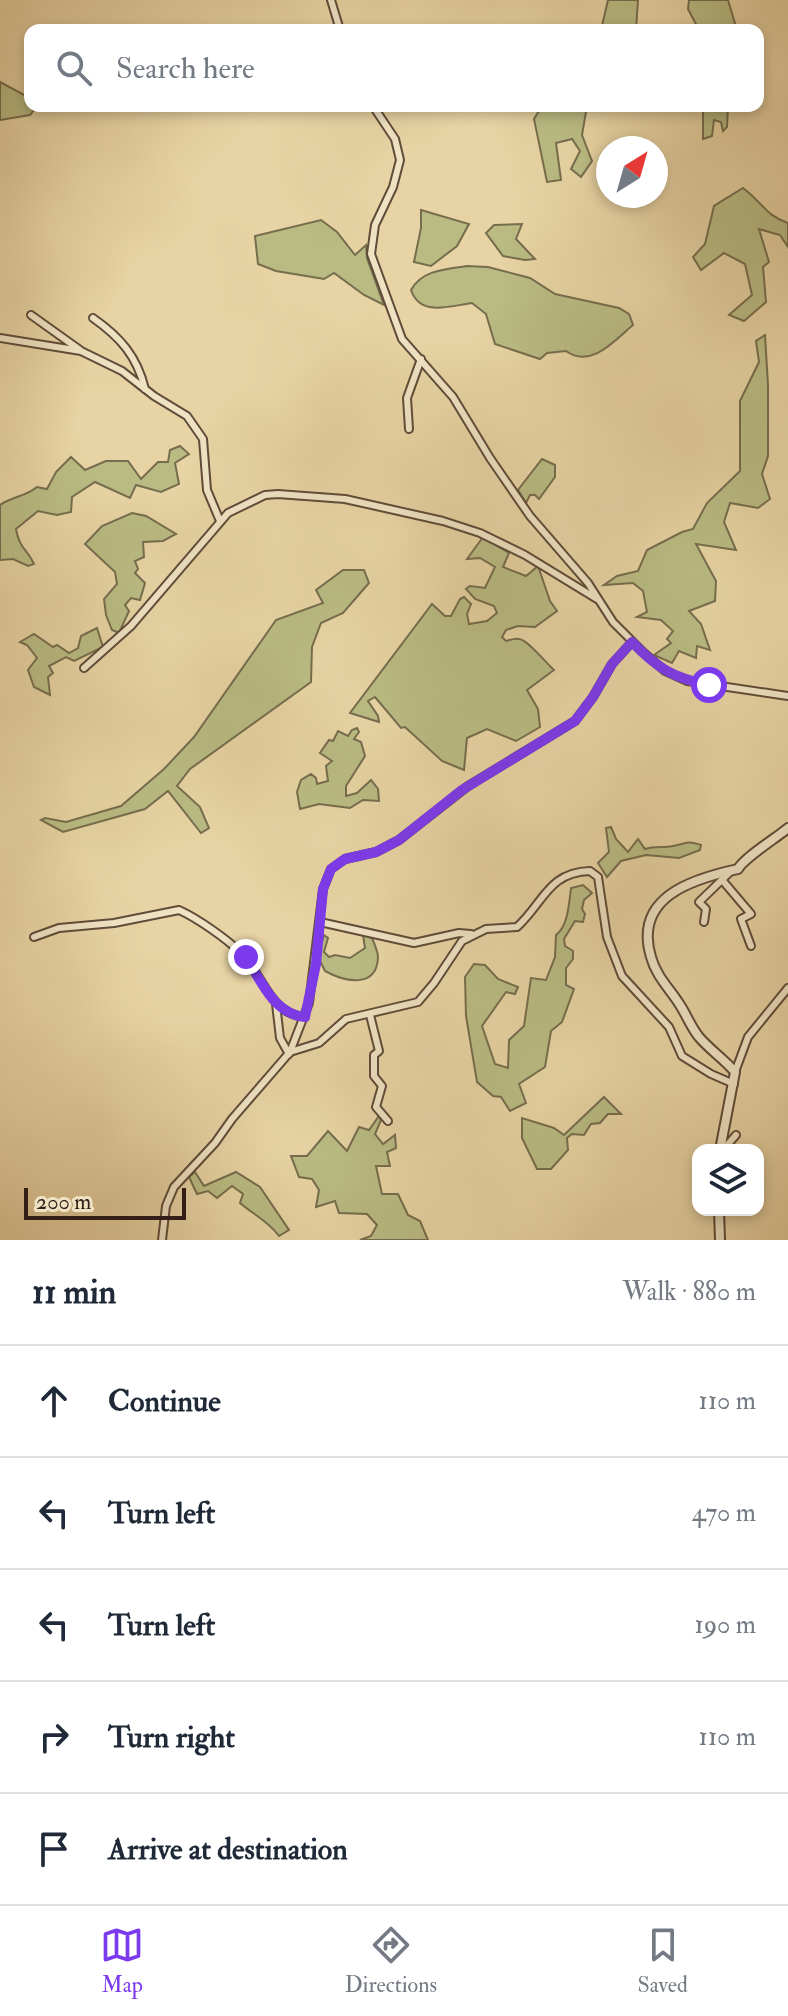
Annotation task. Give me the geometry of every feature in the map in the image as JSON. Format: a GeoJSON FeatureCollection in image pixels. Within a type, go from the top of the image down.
{"type":"FeatureCollection","features":[{"type":"Feature","properties":{"kind":"street"},"geometry":{"type":"LineString","coordinates":[[331,0],[338,24]]}},
{"type":"Feature","properties":{"kind":"street"},"geometry":{"type":"LineString","coordinates":[[377,112],[395,139],[400,160],[393,187],[375,225],[371,254],[398,330],[453,397],[530,516],[588,583],[613,622],[632,642],[665,671],[681,679],[788,696]]}},
{"type":"Feature","properties":{"kind":"street"},"geometry":{"type":"LineString","coordinates":[[31,315],[81,351],[122,371],[187,416],[198,428],[205,449],[207,490],[220,521]]}},
{"type":"Feature","properties":{"kind":"street"},"geometry":{"type":"LineString","coordinates":[[93,318],[127,347],[140,369],[145,389]]}},
{"type":"Feature","properties":{"kind":"street"},"geometry":{"type":"LineString","coordinates":[[0,338],[81,351]]}},
{"type":"Feature","properties":{"kind":"street"},"geometry":{"type":"LineString","coordinates":[[409,429],[407,398],[421,359]]}},
{"type":"Feature","properties":{"kind":"street"},"geometry":{"type":"LineString","coordinates":[[84,668],[131,626],[220,521],[234,508],[265,495],[331,497],[443,521],[480,533],[533,560],[600,601]]}},
{"type":"Feature","properties":{"kind":"street"},"geometry":{"type":"LineString","coordinates":[[162,1240],[166,1206],[174,1187],[289,1053],[309,1003],[326,878],[335,865],[349,858],[376,852],[399,840],[462,790],[575,721],[612,664],[632,642]]}},
{"type":"Feature","properties":{"kind":"street"},"geometry":{"type":"LineString","coordinates":[[735,1072],[692,1027],[656,971],[649,939],[653,912],[667,895],[702,878],[738,869],[742,861],[766,847],[788,828]]}},
{"type":"Feature","properties":{"kind":"street"},"geometry":{"type":"LineString","coordinates":[[704,922],[706,909],[699,902],[731,871]]}},
{"type":"Feature","properties":{"kind":"street"},"geometry":{"type":"LineString","coordinates":[[289,1053],[319,1043],[346,1019],[418,1002],[458,945],[471,934],[486,929],[517,927],[558,880],[576,872],[594,872],[598,877],[607,937],[622,976],[669,1027],[682,1056],[734,1084]]}},
{"type":"Feature","properties":{"kind":"street"},"geometry":{"type":"LineString","coordinates":[[723,881],[751,914],[741,919],[751,946]]}},
{"type":"Feature","properties":{"kind":"street"},"geometry":{"type":"LineString","coordinates":[[34,937],[59,928],[106,925],[179,910],[241,953],[276,1004],[292,1014],[305,1017]]}},
{"type":"Feature","properties":{"kind":"street"},"geometry":{"type":"LineString","coordinates":[[320,922],[414,943],[459,933],[471,934]]}},
{"type":"Feature","properties":{"kind":"street"},"geometry":{"type":"LineString","coordinates":[[723,1144],[735,1072],[748,1037],[788,988]]}},
{"type":"Feature","properties":{"kind":"street"},"geometry":{"type":"LineString","coordinates":[[276,1004],[280,1038],[289,1053]]}},
{"type":"Feature","properties":{"kind":"street"},"geometry":{"type":"LineString","coordinates":[[370,1015],[379,1051],[374,1055],[373,1072],[382,1086],[376,1107],[388,1121]]}},
{"type":"Feature","properties":{"kind":"street"},"geometry":{"type":"LineString","coordinates":[[728,1144],[736,1135]]}},
{"type":"Feature","properties":{"kind":"street"},"geometry":{"type":"LineString","coordinates":[[719,1216],[720,1240]]}},
{"type":"Feature","properties":{"kind":"green space"},"geometry":{"type":"Polygon","coordinates":[[[608,0],[638,0],[636,24],[602,24],[608,0]]]}},
{"type":"Feature","properties":{"kind":"green space"},"geometry":{"type":"Polygon","coordinates":[[[689,0],[728,0],[735,24],[696,24],[688,9],[689,0]]]}},
{"type":"Feature","properties":{"kind":"green space"},"geometry":{"type":"Polygon","coordinates":[[[0,82],[24,95],[24,112],[32,112],[0,120],[0,82]]]}},
{"type":"Feature","properties":{"kind":"green space"},"geometry":{"type":"Polygon","coordinates":[[[538,112],[586,112],[582,135],[592,161],[581,177],[571,169],[580,151],[572,139],[556,143],[561,180],[547,182],[534,119],[538,112]]]}},
{"type":"Feature","properties":{"kind":"green space"},"geometry":{"type":"Polygon","coordinates":[[[703,112],[728,112],[727,127],[723,131],[721,122],[714,120],[712,136],[703,139],[703,112]]]}},
{"type":"Feature","properties":{"kind":"green space"},"geometry":{"type":"Polygon","coordinates":[[[743,188],[769,213],[788,223],[788,247],[780,235],[759,229],[769,262],[763,267],[766,302],[744,321],[729,315],[752,295],[745,264],[724,253],[701,270],[693,257],[705,244],[714,206],[743,188]]]}},
{"type":"Feature","properties":{"kind":"green space"},"geometry":{"type":"Polygon","coordinates":[[[421,210],[469,224],[457,246],[431,266],[414,262],[421,228],[421,210]]]}},
{"type":"Feature","properties":{"kind":"green space"},"geometry":{"type":"Polygon","coordinates":[[[321,220],[337,232],[355,255],[366,245],[367,258],[384,305],[334,273],[324,279],[276,271],[258,264],[255,236],[321,220]]]}},
{"type":"Feature","properties":{"kind":"green space"},"geometry":{"type":"Polygon","coordinates":[[[522,224],[516,239],[535,259],[503,256],[486,233],[494,225],[522,224]]]}},
{"type":"Feature","properties":{"kind":"green space"},"geometry":{"type":"Polygon","coordinates":[[[467,266],[488,267],[530,278],[555,294],[619,308],[629,314],[633,325],[602,351],[584,357],[566,351],[547,353],[540,359],[495,344],[486,314],[472,303],[428,307],[415,298],[411,290],[428,274],[467,266]]]}},
{"type":"Feature","properties":{"kind":"green space"},"geometry":{"type":"Polygon","coordinates":[[[765,335],[768,456],[762,474],[770,499],[758,508],[730,503],[724,522],[736,550],[696,544],[716,581],[715,601],[689,611],[701,624],[710,650],[697,646],[696,658],[679,651],[672,663],[654,655],[671,643],[667,639],[673,631],[661,620],[637,617],[647,612],[643,591],[633,583],[604,585],[617,576],[638,571],[647,550],[693,529],[707,503],[740,471],[740,401],[759,362],[756,341],[765,335]]]}},
{"type":"Feature","properties":{"kind":"green space"},"geometry":{"type":"Polygon","coordinates":[[[180,446],[189,454],[175,463],[179,484],[161,492],[136,485],[130,498],[95,482],[72,497],[71,512],[57,515],[38,511],[16,529],[21,545],[34,564],[28,566],[13,559],[0,560],[0,505],[37,487],[47,489],[56,472],[71,457],[85,470],[106,461],[128,461],[141,479],[158,462],[168,462],[170,450],[180,446]]]}},
{"type":"Feature","properties":{"kind":"green space"},"geometry":{"type":"Polygon","coordinates":[[[542,459],[555,465],[555,477],[539,499],[530,495],[526,503],[518,490],[542,459]]]}},
{"type":"Feature","properties":{"kind":"green space"},"geometry":{"type":"Polygon","coordinates":[[[132,513],[146,516],[176,534],[163,541],[143,542],[144,557],[135,561],[138,569],[135,573],[145,583],[140,600],[131,598],[125,605],[129,611],[119,633],[112,630],[104,599],[117,584],[115,572],[85,544],[102,526],[132,513]]]}},
{"type":"Feature","properties":{"kind":"green space"},"geometry":{"type":"Polygon","coordinates":[[[483,537],[509,553],[503,567],[526,576],[538,566],[550,601],[557,611],[535,627],[518,626],[506,630],[502,637],[506,641],[523,640],[554,670],[527,690],[538,709],[540,727],[516,741],[487,729],[467,738],[464,770],[442,761],[405,727],[401,728],[375,697],[368,701],[379,722],[350,713],[432,604],[445,616],[451,616],[464,597],[471,604],[467,614],[469,624],[487,621],[497,613],[494,606],[475,599],[466,589],[470,586],[485,588],[495,567],[480,558],[467,559],[483,537]]]}},
{"type":"Feature","properties":{"kind":"green space"},"geometry":{"type":"Polygon","coordinates":[[[343,570],[364,570],[369,583],[343,613],[321,623],[312,647],[311,682],[190,769],[177,786],[200,807],[209,828],[201,833],[168,791],[145,809],[63,832],[41,820],[66,822],[121,806],[164,769],[194,737],[276,620],[323,603],[316,590],[343,570]]]}},
{"type":"Feature","properties":{"kind":"green space"},"geometry":{"type":"Polygon","coordinates":[[[97,628],[103,647],[74,661],[66,657],[49,666],[53,673],[48,677],[50,695],[34,687],[28,670],[37,658],[27,645],[20,642],[34,634],[69,653],[78,648],[81,636],[97,628]]]}},
{"type":"Feature","properties":{"kind":"green space"},"geometry":{"type":"Polygon","coordinates":[[[357,728],[359,732],[354,739],[361,742],[365,756],[346,786],[346,796],[357,793],[371,780],[378,789],[379,801],[363,800],[350,808],[319,804],[300,809],[297,792],[301,780],[311,774],[317,784],[328,781],[326,766],[332,761],[320,753],[329,740],[333,741],[338,731],[348,736],[357,728]]]}},
{"type":"Feature","properties":{"kind":"green space"},"geometry":{"type":"Polygon","coordinates":[[[611,827],[616,839],[628,852],[638,839],[645,849],[689,843],[701,845],[700,850],[679,858],[646,855],[621,861],[607,877],[598,863],[609,852],[606,828],[611,827]]]}},
{"type":"Feature","properties":{"kind":"green space"},"geometry":{"type":"Polygon","coordinates":[[[583,885],[592,893],[584,900],[583,922],[575,921],[564,939],[565,946],[573,951],[573,959],[566,968],[566,985],[574,989],[562,1022],[551,1031],[545,1067],[519,1084],[526,1103],[510,1111],[501,1097],[493,1096],[477,1082],[466,1016],[465,977],[474,964],[485,965],[498,979],[518,987],[515,994],[506,992],[482,1026],[495,1064],[508,1068],[509,1040],[524,1026],[531,978],[546,980],[555,957],[556,935],[567,914],[571,888],[583,885]]]}},
{"type":"Feature","properties":{"kind":"green space"},"geometry":{"type":"Polygon","coordinates":[[[324,935],[328,938],[324,952],[329,957],[350,958],[365,948],[363,935],[372,938],[378,957],[372,974],[350,980],[325,971],[318,957],[324,935]]]}},
{"type":"Feature","properties":{"kind":"green space"},"geometry":{"type":"Polygon","coordinates":[[[604,1097],[621,1114],[608,1114],[600,1123],[591,1124],[584,1135],[572,1134],[567,1138],[568,1150],[551,1169],[537,1169],[522,1138],[522,1118],[554,1128],[564,1135],[604,1097]]]}},
{"type":"Feature","properties":{"kind":"green space"},"geometry":{"type":"Polygon","coordinates":[[[379,1116],[381,1120],[375,1134],[383,1144],[395,1135],[396,1148],[387,1152],[390,1166],[376,1166],[382,1194],[398,1194],[408,1215],[420,1221],[428,1240],[360,1240],[371,1236],[377,1225],[367,1214],[339,1213],[335,1201],[316,1207],[319,1190],[312,1179],[299,1177],[291,1156],[307,1156],[328,1131],[347,1151],[359,1127],[369,1130],[379,1116]]]}},
{"type":"Feature","properties":{"kind":"green space"},"geometry":{"type":"Polygon","coordinates":[[[195,1172],[204,1186],[236,1172],[260,1187],[289,1230],[279,1236],[240,1203],[243,1194],[232,1186],[217,1198],[208,1191],[197,1194],[189,1177],[195,1172]]]}},
{"type":"Feature","properties":{"kind":"route"},"geometry":{"type":"LineString","coordinates":[[246,957],[276,1004],[292,1014],[305,1017],[316,964],[323,889],[328,873],[335,865],[349,858],[376,852],[399,840],[462,790],[575,721],[604,681],[612,664],[632,642],[665,671],[687,681],[709,685]]}}]}
